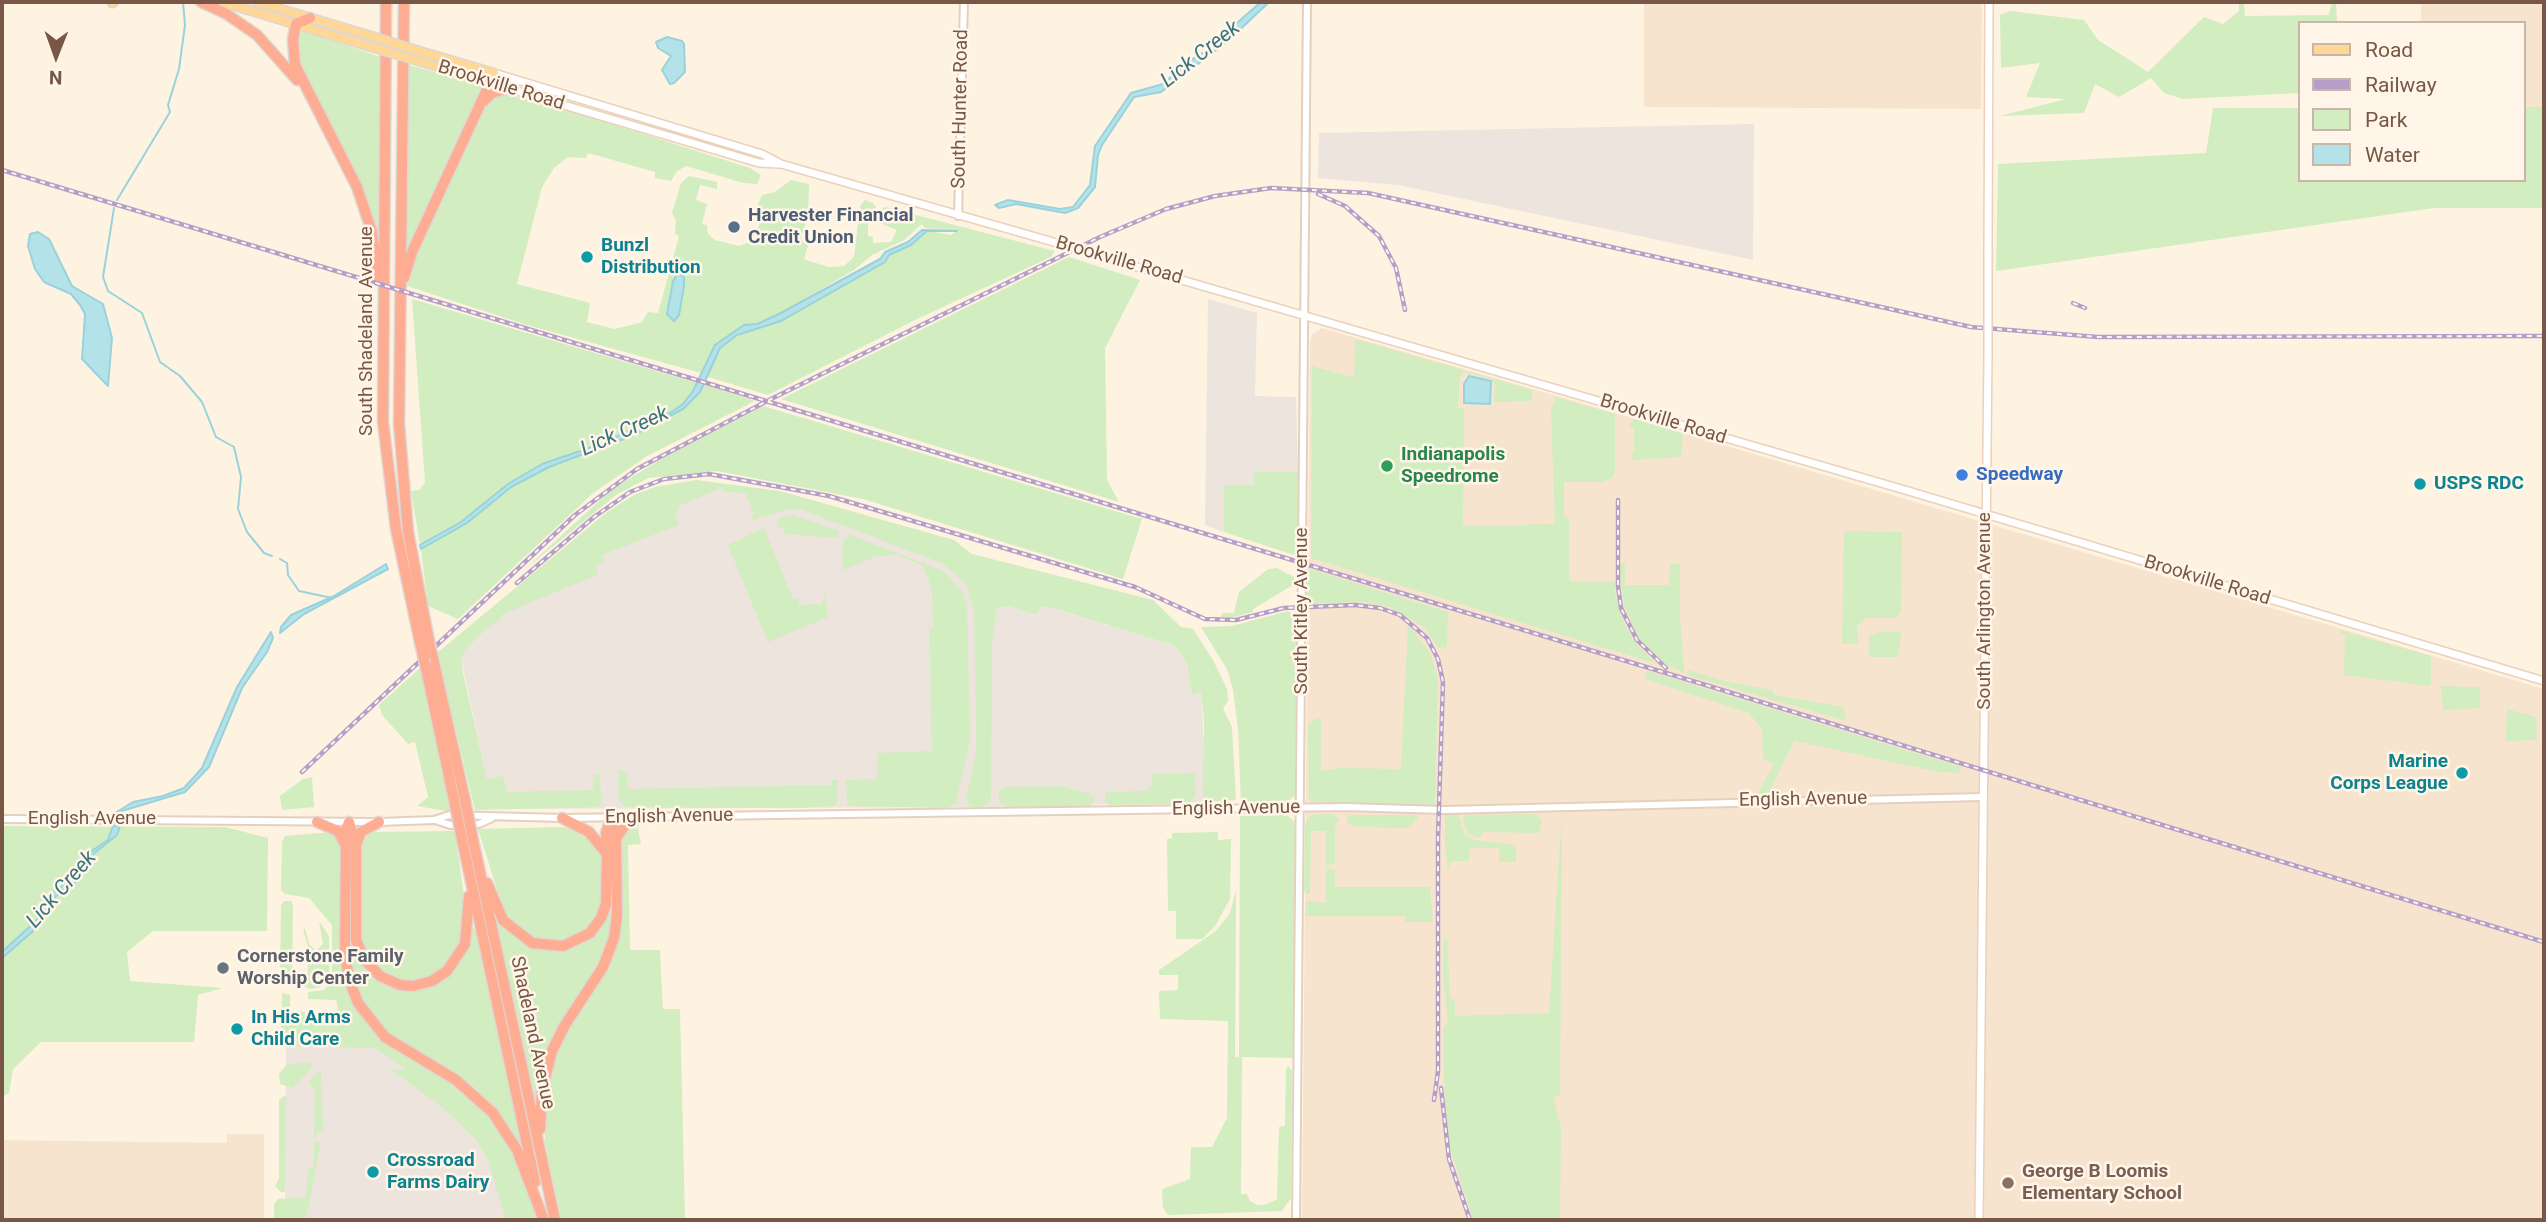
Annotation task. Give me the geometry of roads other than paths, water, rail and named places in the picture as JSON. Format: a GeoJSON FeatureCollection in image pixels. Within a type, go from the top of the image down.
{"type":"FeatureCollection","features":[{"type":"Feature","properties":{"kind":"highway"},"geometry":{"type":"LineString","coordinates":[[201,2],[236,20],[263,41],[312,102]]}},
{"type":"Feature","properties":{"kind":"highway","name":"South Shadeland Avenue"},"geometry":{"type":"LineString","coordinates":[[386,2],[382,327],[383,422],[388,477],[398,542],[425,644],[432,654],[459,800]]}},
{"type":"Feature","properties":{"kind":"highway","name":"South Shadeland Avenue"},"geometry":{"type":"LineString","coordinates":[[404,2],[399,424],[404,497],[425,644],[425,663],[468,839],[475,853]]}},
{"type":"Feature","properties":{"kind":"highway"},"geometry":{"type":"LineString","coordinates":[[310,18],[296,24],[294,59],[312,102],[357,187],[369,218],[376,255],[382,327]]}},
{"type":"Feature","properties":{"kind":"highway"},"geometry":{"type":"LineString","coordinates":[[400,321],[409,259],[492,78]]}},
{"type":"Feature","properties":{"kind":"highway"},"geometry":{"type":"LineString","coordinates":[[481,104],[492,93],[508,88]]}},
{"type":"Feature","properties":{"kind":"highway"},"geometry":{"type":"LineString","coordinates":[[562,818],[589,832],[607,854]]}},
{"type":"Feature","properties":{"kind":"highway"},"geometry":{"type":"LineString","coordinates":[[538,1143],[542,1090],[552,1051],[565,1025],[603,967],[614,938],[617,915],[616,839],[611,818]]}},
{"type":"Feature","properties":{"kind":"highway"},"geometry":{"type":"LineString","coordinates":[[475,853],[495,904],[506,923],[527,941],[554,947],[584,938],[601,918],[607,899],[606,833],[611,818]]}},
{"type":"Feature","properties":{"kind":"highway"},"geometry":{"type":"LineString","coordinates":[[616,839],[626,824],[640,818]]}},
{"type":"Feature","properties":{"kind":"highway"},"geometry":{"type":"LineString","coordinates":[[317,822],[338,831],[351,846]]}},
{"type":"Feature","properties":{"kind":"highway"},"geometry":{"type":"LineString","coordinates":[[349,822],[358,945],[372,970],[387,980],[404,985],[419,985],[436,979],[460,954],[469,912],[467,862]]}},
{"type":"Feature","properties":{"kind":"highway"},"geometry":{"type":"LineString","coordinates":[[379,822],[361,832],[351,846],[346,959],[349,979],[358,1003],[386,1037],[456,1080],[493,1113],[517,1150],[543,1219]]}},
{"type":"Feature","properties":{"kind":"highway","name":"South Shadeland Avenue"},"geometry":{"type":"LineString","coordinates":[[467,862],[468,839]]}},
{"type":"Feature","properties":{"kind":"highway","name":"Shadeland Avenue"},"geometry":{"type":"LineString","coordinates":[[475,853],[555,1220]]}},
{"type":"Feature","properties":{"kind":"highway","name":"Shadeland Avenue"},"geometry":{"type":"LineString","coordinates":[[467,862],[543,1219]]}},
{"type":"Feature","properties":{"kind":"main road","name":"Brookville Road"},"geometry":{"type":"LineString","coordinates":[[222,2],[419,61],[492,78],[762,153],[781,164]]}},
{"type":"Feature","properties":{"kind":"main road","name":"Brookville Road"},"geometry":{"type":"LineString","coordinates":[[257,2],[419,51],[492,78],[508,88],[760,163],[781,164],[1304,314],[2544,681]]}},
{"type":"Feature","properties":{"kind":"main road","name":"South Arlington Avenue"},"geometry":{"type":"LineString","coordinates":[[1979,1220],[1989,2]]}},
{"type":"Feature","properties":{"kind":"street","name":"South Hunter Road"},"geometry":{"type":"LineString","coordinates":[[958,216],[964,2]]}},
{"type":"Feature","properties":{"kind":"street","name":"South Kitley Avenue"},"geometry":{"type":"LineString","coordinates":[[1296,1220],[1307,2]]}},
{"type":"Feature","properties":{"kind":"street","name":"English Avenue"},"geometry":{"type":"LineString","coordinates":[[2,818],[317,822],[433,820],[450,825],[479,824],[492,818],[1301,808],[1475,809],[1981,797]]}},
{"type":"Feature","properties":{"kind":"water","name":"Lick Creek"},"geometry":{"type":"Polygon","coordinates":[[[1261,2],[1269,2],[1228,41],[1161,92],[1134,97],[1102,145],[1098,155],[1095,187],[1078,208],[1065,213],[1016,204],[999,208],[995,205],[1008,200],[1060,209],[1073,207],[1090,185],[1095,146],[1131,93],[1163,84],[1189,61],[1219,43],[1231,28],[1261,2]]]}},
{"type":"Feature","properties":{"kind":"water"},"geometry":{"type":"Polygon","coordinates":[[[667,37],[684,44],[685,72],[670,84],[662,70],[671,56],[658,48],[656,42],[667,37]]]}},
{"type":"Feature","properties":{"kind":"water","name":"Lick Creek"},"geometry":{"type":"Polygon","coordinates":[[[922,230],[957,231],[927,231],[911,245],[889,255],[885,262],[781,321],[737,335],[720,348],[700,392],[683,409],[634,435],[549,467],[511,487],[467,523],[421,549],[420,545],[461,522],[508,484],[542,464],[598,445],[670,413],[683,404],[693,391],[715,345],[744,325],[757,324],[779,314],[880,259],[885,252],[908,242],[922,230]]]}},
{"type":"Feature","properties":{"kind":"water"},"geometry":{"type":"Polygon","coordinates":[[[38,232],[49,239],[72,286],[103,304],[112,338],[108,386],[82,359],[85,314],[80,305],[71,294],[44,282],[35,269],[28,246],[30,234],[38,232]]]}},
{"type":"Feature","properties":{"kind":"water"},"geometry":{"type":"Polygon","coordinates":[[[678,273],[684,277],[684,286],[679,315],[674,321],[667,314],[673,281],[678,273]]]}},
{"type":"Feature","properties":{"kind":"water"},"geometry":{"type":"Polygon","coordinates":[[[1469,376],[1491,381],[1490,404],[1464,403],[1464,384],[1469,376]]]}},
{"type":"Feature","properties":{"kind":"water"},"geometry":{"type":"Polygon","coordinates":[[[386,564],[388,569],[304,614],[280,633],[281,627],[291,615],[334,596],[386,564]]]}},
{"type":"Feature","properties":{"kind":"water","name":"Lick Creek"},"geometry":{"type":"Polygon","coordinates":[[[271,632],[273,638],[267,652],[242,688],[209,767],[185,792],[115,813],[133,802],[163,796],[184,788],[202,768],[237,687],[271,632]]]}},
{"type":"Feature","properties":{"kind":"water","name":"Lick Creek"},"geometry":{"type":"Polygon","coordinates":[[[113,826],[120,826],[117,835],[92,855],[79,880],[56,896],[41,924],[2,958],[2,952],[37,920],[52,893],[76,877],[87,854],[108,840],[113,826]]]}},
{"type":"Feature","properties":{"kind":"waterway"},"geometry":{"type":"LineString","coordinates":[[117,200],[170,112],[168,105],[179,69],[185,25],[183,2]]}},
{"type":"Feature","properties":{"kind":"waterway"},"geometry":{"type":"LineString","coordinates":[[114,208],[103,277],[108,291],[142,313],[160,362],[180,376],[202,402],[216,437],[234,447],[241,477],[238,509],[247,532],[264,553],[272,556]]}},
{"type":"Feature","properties":{"kind":"waterway"},"geometry":{"type":"LineString","coordinates":[[280,559],[287,563],[288,575],[299,591],[332,598]]}},
{"type":"Feature","properties":{"kind":"railway"},"geometry":{"type":"LineString","coordinates":[[2,170],[1699,683],[2544,942]]}},
{"type":"Feature","properties":{"kind":"railway"},"geometry":{"type":"LineString","coordinates":[[302,772],[575,515],[637,469],[773,398],[1100,237],[1166,209],[1215,196],[1271,188],[1368,193],[1971,327],[2098,337],[2544,336]]}},
{"type":"Feature","properties":{"kind":"railway"},"geometry":{"type":"LineString","coordinates":[[1318,194],[1345,206],[1379,236],[1396,268],[1405,310]]}},
{"type":"Feature","properties":{"kind":"railway"},"geometry":{"type":"LineString","coordinates":[[2073,303],[2085,308]]}},
{"type":"Feature","properties":{"kind":"railway"},"geometry":{"type":"LineString","coordinates":[[517,583],[594,517],[630,492],[664,479],[709,474],[829,496],[1135,587],[1205,619],[1236,620],[1284,608],[1355,605],[1380,608],[1400,615],[1427,638],[1438,659],[1443,682],[1438,838],[1438,1071],[1434,1100]]}},
{"type":"Feature","properties":{"kind":"railway"},"geometry":{"type":"LineString","coordinates":[[1618,500],[1618,586],[1621,608],[1637,640],[1666,668]]}},
{"type":"Feature","properties":{"kind":"railway"},"geometry":{"type":"LineString","coordinates":[[1441,1088],[1449,1159],[1470,1220]]}},
{"type":"Feature","properties":{"kind":"place","name":"Harvester Financial Credit Union"},"geometry":{"type":"Point","coordinates":[734,227]}},
{"type":"Feature","properties":{"kind":"place","name":"Bunzl Distribution"},"geometry":{"type":"Point","coordinates":[587,257]}},
{"type":"Feature","properties":{"kind":"place","name":"Indianapolis Speedrome"},"geometry":{"type":"Point","coordinates":[1387,466]}},
{"type":"Feature","properties":{"kind":"place","name":"Speedway"},"geometry":{"type":"Point","coordinates":[1962,475]}},
{"type":"Feature","properties":{"kind":"place","name":"USPS RDC"},"geometry":{"type":"Point","coordinates":[2420,484]}},
{"type":"Feature","properties":{"kind":"place","name":"Marine Corps League"},"geometry":{"type":"Point","coordinates":[2462,773]}},
{"type":"Feature","properties":{"kind":"place","name":"Cornerstone Family Worship Center"},"geometry":{"type":"Point","coordinates":[223,968]}},
{"type":"Feature","properties":{"kind":"place","name":"In His Arms Child Care"},"geometry":{"type":"Point","coordinates":[237,1029]}},
{"type":"Feature","properties":{"kind":"place","name":"Crossroad Farms Dairy"},"geometry":{"type":"Point","coordinates":[373,1172]}},
{"type":"Feature","properties":{"kind":"place","name":"George B Loomis Elementary School"},"geometry":{"type":"Point","coordinates":[2008,1183]}}]}
